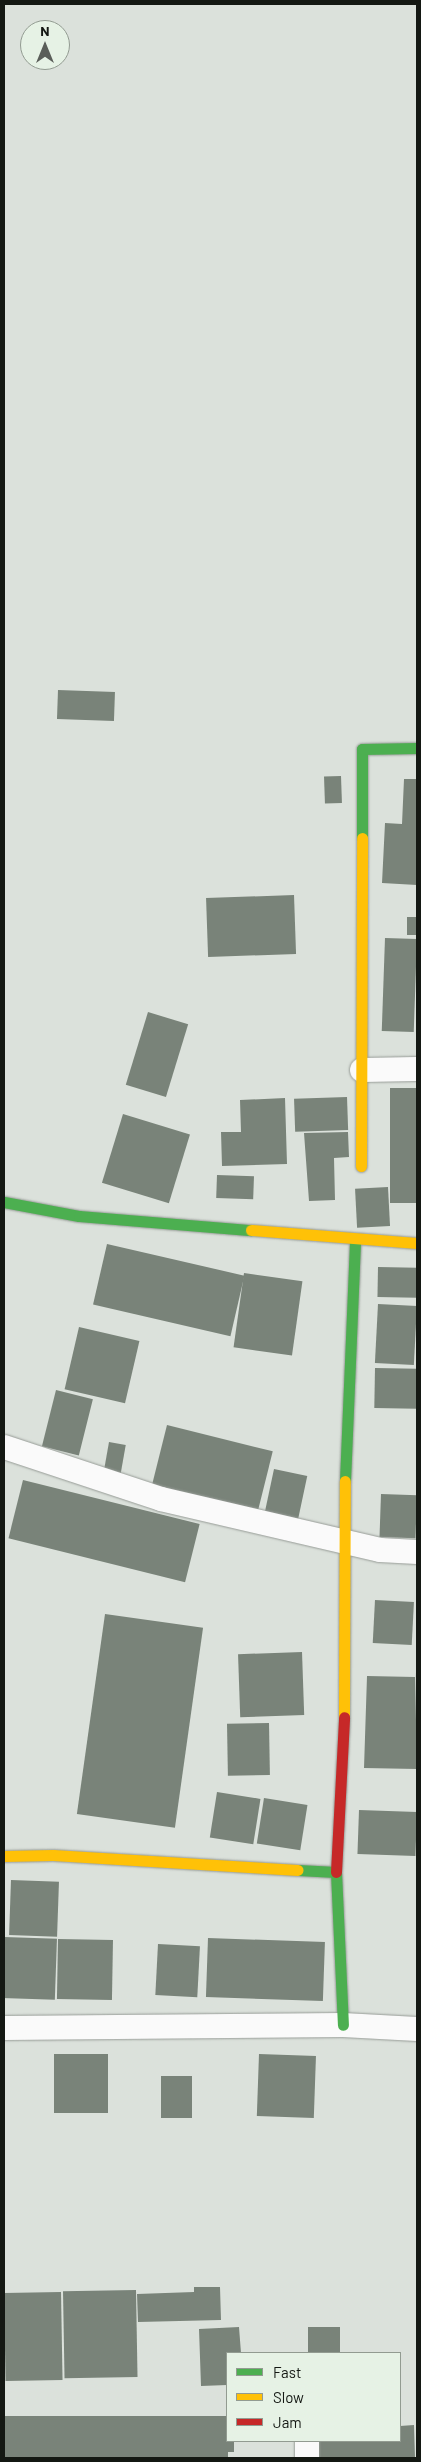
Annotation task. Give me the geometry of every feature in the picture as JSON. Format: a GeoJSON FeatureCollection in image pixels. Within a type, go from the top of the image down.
{"type":"FeatureCollection","features":[{"type":"Feature","properties":{"kind":"street"},"geometry":{"type":"LineString","coordinates":[[361,1166],[362,749],[417,748]]}},
{"type":"Feature","properties":{"kind":"street"},"geometry":{"type":"LineString","coordinates":[[362,1070],[417,1069]]}},
{"type":"Feature","properties":{"kind":"street"},"geometry":{"type":"LineString","coordinates":[[4,1202],[79,1216],[355,1241],[417,1243]]}},
{"type":"Feature","properties":{"kind":"street"},"geometry":{"type":"LineString","coordinates":[[342,2025],[336,1872],[344,1725],[343,1542],[355,1241]]}},
{"type":"Feature","properties":{"kind":"street"},"geometry":{"type":"LineString","coordinates":[[4,1447],[161,1499],[380,1550],[417,1552]]}},
{"type":"Feature","properties":{"kind":"street"},"geometry":{"type":"LineString","coordinates":[[4,1856],[53,1855],[336,1872]]}},
{"type":"Feature","properties":{"kind":"street"},"geometry":{"type":"LineString","coordinates":[[4,2028],[342,2025],[417,2029]]}},
{"type":"Feature","properties":{"kind":"street"},"geometry":{"type":"LineString","coordinates":[[307,2442],[307,2458]]}},
{"type":"Feature","properties":{"kind":"building"},"geometry":{"type":"Polygon","coordinates":[[[58,690],[115,692],[114,721],[57,719],[58,690]]]}},
{"type":"Feature","properties":{"kind":"building"},"geometry":{"type":"Polygon","coordinates":[[[341,776],[342,803],[325,804],[324,777],[341,776]]]}},
{"type":"Feature","properties":{"kind":"building"},"geometry":{"type":"Polygon","coordinates":[[[404,779],[417,779],[417,885],[382,883],[385,823],[402,824],[404,779]]]}},
{"type":"Feature","properties":{"kind":"building"},"geometry":{"type":"Polygon","coordinates":[[[294,895],[296,954],[208,957],[206,898],[294,895]]]}},
{"type":"Feature","properties":{"kind":"building"},"geometry":{"type":"Polygon","coordinates":[[[407,917],[417,917],[417,935],[407,935],[407,917]]]}},
{"type":"Feature","properties":{"kind":"building"},"geometry":{"type":"Polygon","coordinates":[[[385,938],[417,939],[414,1032],[382,1031],[385,938]]]}},
{"type":"Feature","properties":{"kind":"building"},"geometry":{"type":"Polygon","coordinates":[[[148,1012],[188,1024],[166,1097],[126,1085],[148,1012]]]}},
{"type":"Feature","properties":{"kind":"building"},"geometry":{"type":"Polygon","coordinates":[[[390,1088],[417,1088],[417,1203],[390,1203],[390,1088]]]}},
{"type":"Feature","properties":{"kind":"building"},"geometry":{"type":"Polygon","coordinates":[[[347,1097],[348,1130],[295,1132],[294,1099],[347,1097]]]}},
{"type":"Feature","properties":{"kind":"building"},"geometry":{"type":"Polygon","coordinates":[[[285,1098],[287,1164],[222,1166],[221,1132],[241,1132],[240,1100],[285,1098]]]}},
{"type":"Feature","properties":{"kind":"building"},"geometry":{"type":"Polygon","coordinates":[[[123,1114],[190,1134],[169,1203],[102,1183],[123,1114]]]}},
{"type":"Feature","properties":{"kind":"building"},"geometry":{"type":"Polygon","coordinates":[[[348,1132],[349,1157],[334,1158],[335,1200],[309,1201],[304,1133],[348,1132]]]}},
{"type":"Feature","properties":{"kind":"building"},"geometry":{"type":"Polygon","coordinates":[[[217,1175],[254,1176],[253,1199],[216,1198],[217,1175]]]}},
{"type":"Feature","properties":{"kind":"building"},"geometry":{"type":"Polygon","coordinates":[[[388,1187],[390,1226],[357,1228],[355,1189],[388,1187]]]}},
{"type":"Feature","properties":{"kind":"building"},"geometry":{"type":"Polygon","coordinates":[[[107,1244],[244,1276],[230,1336],[93,1304],[107,1244]]]}},
{"type":"Feature","properties":{"kind":"building"},"geometry":{"type":"Polygon","coordinates":[[[378,1267],[417,1268],[416,1298],[377,1297],[378,1267]]]}},
{"type":"Feature","properties":{"kind":"building"},"geometry":{"type":"Polygon","coordinates":[[[244,1273],[302,1281],[292,1355],[234,1347],[244,1273]]]}},
{"type":"Feature","properties":{"kind":"building"},"geometry":{"type":"Polygon","coordinates":[[[378,1304],[417,1306],[414,1365],[375,1363],[378,1304]]]}},
{"type":"Feature","properties":{"kind":"building"},"geometry":{"type":"Polygon","coordinates":[[[79,1327],[139,1341],[125,1403],[65,1389],[79,1327]]]}},
{"type":"Feature","properties":{"kind":"building"},"geometry":{"type":"Polygon","coordinates":[[[375,1368],[417,1369],[416,1409],[374,1408],[375,1368]]]}},
{"type":"Feature","properties":{"kind":"building"},"geometry":{"type":"Polygon","coordinates":[[[56,1390],[93,1399],[79,1455],[42,1446],[56,1390]]]}},
{"type":"Feature","properties":{"kind":"building"},"geometry":{"type":"Polygon","coordinates":[[[167,1425],[273,1451],[257,1513],[152,1487],[167,1425]]]}},
{"type":"Feature","properties":{"kind":"building"},"geometry":{"type":"Polygon","coordinates":[[[109,1442],[126,1445],[121,1474],[104,1471],[109,1442]]]}},
{"type":"Feature","properties":{"kind":"building"},"geometry":{"type":"Polygon","coordinates":[[[274,1469],[307,1476],[297,1523],[264,1516],[274,1469]]]}},
{"type":"Feature","properties":{"kind":"building"},"geometry":{"type":"Polygon","coordinates":[[[23,1480],[200,1524],[185,1582],[8,1538],[23,1480]]]}},
{"type":"Feature","properties":{"kind":"building"},"geometry":{"type":"Polygon","coordinates":[[[381,1494],[417,1495],[415,1538],[379,1537],[381,1494]]]}},
{"type":"Feature","properties":{"kind":"building"},"geometry":{"type":"Polygon","coordinates":[[[375,1600],[414,1602],[412,1645],[373,1643],[375,1600]]]}},
{"type":"Feature","properties":{"kind":"building"},"geometry":{"type":"Polygon","coordinates":[[[105,1614],[203,1628],[175,1828],[77,1814],[105,1614]]]}},
{"type":"Feature","properties":{"kind":"building"},"geometry":{"type":"Polygon","coordinates":[[[302,1652],[304,1715],[240,1717],[238,1654],[302,1652]]]}},
{"type":"Feature","properties":{"kind":"building"},"geometry":{"type":"Polygon","coordinates":[[[415,1671],[417,1769],[364,1768],[367,1676],[415,1677],[415,1671]]]}},
{"type":"Feature","properties":{"kind":"building"},"geometry":{"type":"Polygon","coordinates":[[[269,1723],[270,1775],[228,1776],[227,1724],[269,1723]]]}},
{"type":"Feature","properties":{"kind":"building"},"geometry":{"type":"Polygon","coordinates":[[[217,1792],[260,1799],[253,1844],[210,1837],[217,1792]]]}},
{"type":"Feature","properties":{"kind":"building"},"geometry":{"type":"Polygon","coordinates":[[[264,1798],[307,1805],[300,1850],[257,1843],[264,1798]]]}},
{"type":"Feature","properties":{"kind":"building"},"geometry":{"type":"Polygon","coordinates":[[[359,1810],[417,1812],[415,1856],[357,1854],[359,1810]]]}},
{"type":"Feature","properties":{"kind":"building"},"geometry":{"type":"Polygon","coordinates":[[[11,1880],[59,1882],[57,1937],[9,1935],[11,1880]]]}},
{"type":"Feature","properties":{"kind":"building"},"geometry":{"type":"Polygon","coordinates":[[[4,1937],[57,1939],[55,2000],[4,1998],[4,1937]]]}},
{"type":"Feature","properties":{"kind":"building"},"geometry":{"type":"Polygon","coordinates":[[[208,1938],[325,1942],[323,2001],[206,1997],[208,1938]]]}},
{"type":"Feature","properties":{"kind":"building"},"geometry":{"type":"Polygon","coordinates":[[[58,1939],[113,1940],[112,2000],[57,1999],[58,1939]]]}},
{"type":"Feature","properties":{"kind":"building"},"geometry":{"type":"Polygon","coordinates":[[[158,1944],[200,1946],[197,1997],[155,1995],[158,1944]]]}},
{"type":"Feature","properties":{"kind":"building"},"geometry":{"type":"Polygon","coordinates":[[[54,2054],[108,2054],[108,2113],[54,2113],[54,2054]]]}},
{"type":"Feature","properties":{"kind":"building"},"geometry":{"type":"Polygon","coordinates":[[[259,2054],[316,2056],[314,2118],[257,2116],[259,2054]]]}},
{"type":"Feature","properties":{"kind":"building"},"geometry":{"type":"Polygon","coordinates":[[[161,2076],[192,2076],[192,2118],[161,2118],[161,2076]]]}},
{"type":"Feature","properties":{"kind":"building"},"geometry":{"type":"Polygon","coordinates":[[[194,2287],[220,2287],[221,2320],[138,2322],[137,2294],[194,2292],[194,2287]]]}},
{"type":"Feature","properties":{"kind":"building"},"geometry":{"type":"Polygon","coordinates":[[[136,2290],[138,2377],[65,2378],[63,2291],[136,2290]]]}},
{"type":"Feature","properties":{"kind":"building"},"geometry":{"type":"Polygon","coordinates":[[[61,2292],[63,2380],[6,2381],[4,2293],[61,2292]]]}},
{"type":"Feature","properties":{"kind":"building"},"geometry":{"type":"Polygon","coordinates":[[[239,2327],[241,2352],[226,2352],[226,2385],[201,2386],[199,2329],[239,2327]]]}},
{"type":"Feature","properties":{"kind":"building"},"geometry":{"type":"Polygon","coordinates":[[[308,2327],[340,2327],[340,2352],[308,2352],[308,2327]]]}},
{"type":"Feature","properties":{"kind":"building"},"geometry":{"type":"Polygon","coordinates":[[[4,2416],[226,2416],[226,2442],[234,2442],[234,2452],[228,2452],[228,2458],[4,2458],[4,2416]]]}},
{"type":"Feature","properties":{"kind":"building"},"geometry":{"type":"Polygon","coordinates":[[[414,2425],[415,2458],[314,2458],[314,2442],[401,2442],[401,2426],[414,2425]]]}},
{"type":"Feature","properties":{"kind":"traffic: fast"},"geometry":{"type":"LineString","coordinates":[[362,838],[362,749],[417,748]]}},
{"type":"Feature","properties":{"kind":"traffic: fast"},"geometry":{"type":"LineString","coordinates":[[4,1202],[79,1216],[251,1230]]}},
{"type":"Feature","properties":{"kind":"traffic: fast"},"geometry":{"type":"LineString","coordinates":[[345,1481],[355,1241]]}},
{"type":"Feature","properties":{"kind":"traffic: fast"},"geometry":{"type":"LineString","coordinates":[[298,1870],[336,1872],[343,2025]]}},
{"type":"Feature","properties":{"kind":"traffic: slow"},"geometry":{"type":"LineString","coordinates":[[361,1166],[362,838]]}},
{"type":"Feature","properties":{"kind":"traffic: slow"},"geometry":{"type":"LineString","coordinates":[[251,1230],[417,1243]]}},
{"type":"Feature","properties":{"kind":"traffic: slow"},"geometry":{"type":"LineString","coordinates":[[344,1717],[345,1481]]}},
{"type":"Feature","properties":{"kind":"traffic: slow"},"geometry":{"type":"LineString","coordinates":[[4,1856],[53,1855],[298,1870]]}},
{"type":"Feature","properties":{"kind":"traffic: jam"},"geometry":{"type":"LineString","coordinates":[[336,1872],[344,1717]]}}]}
